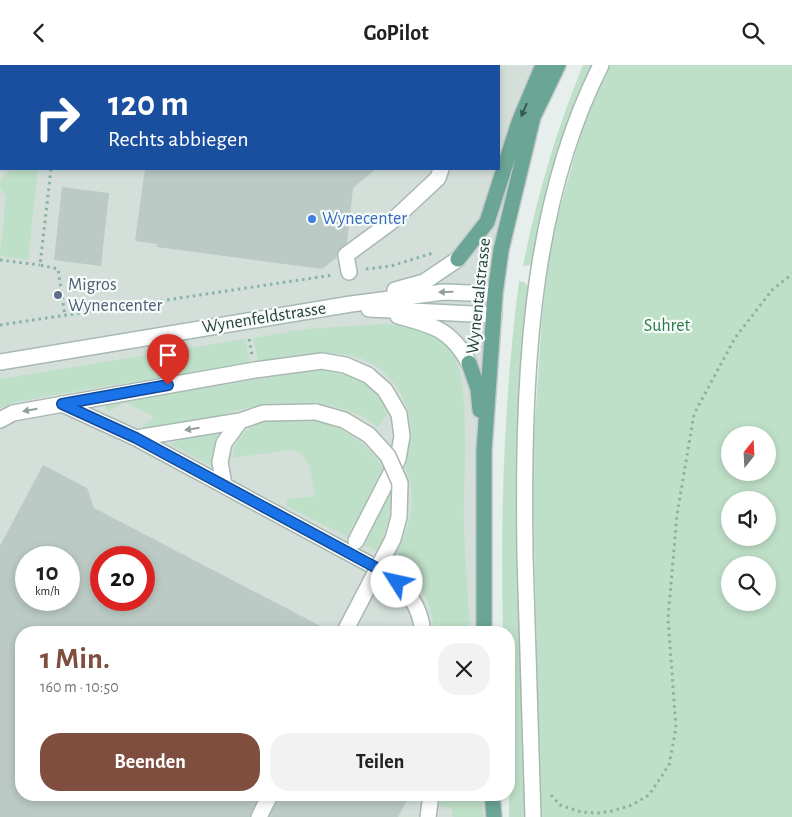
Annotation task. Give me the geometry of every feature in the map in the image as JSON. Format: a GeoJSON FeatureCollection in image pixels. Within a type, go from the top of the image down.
{"type":"FeatureCollection","features":[{"type":"Feature","properties":{"kind":"main road","name":"Wynentalstrasse"},"geometry":{"type":"LineString","coordinates":[[458,259],[487,222],[519,122],[543,65]]}},
{"type":"Feature","properties":{"kind":"main road","name":"Wynentalstrasse"},"geometry":{"type":"LineString","coordinates":[[484,626],[484,450],[495,295],[501,250],[533,117],[558,65]]}},
{"type":"Feature","properties":{"kind":"main road","name":"Wynentalstrasse"},"geometry":{"type":"LineString","coordinates":[[469,363],[478,389],[484,450]]}},
{"type":"Feature","properties":{"kind":"main road"},"geometry":{"type":"LineString","coordinates":[[493,801],[494,817]]}},
{"type":"Feature","properties":{"kind":"street"},"geometry":{"type":"LineString","coordinates":[[533,817],[526,597],[526,429],[536,279],[549,209],[586,95],[601,65]]}},
{"type":"Feature","properties":{"kind":"street"},"geometry":{"type":"LineString","coordinates":[[349,272],[346,255],[391,222],[438,178],[441,170]]}},
{"type":"Feature","properties":{"kind":"street","name":"Wynenfeldstrasse"},"geometry":{"type":"LineString","coordinates":[[351,304],[424,282],[458,259]]}},
{"type":"Feature","properties":{"kind":"street","name":"Wynenfeldstrasse"},"geometry":{"type":"LineString","coordinates":[[0,362],[351,304],[444,292],[495,295]]}},
{"type":"Feature","properties":{"kind":"street","name":"Wynenfeldstrasse"},"geometry":{"type":"LineString","coordinates":[[351,304],[434,326],[449,335],[462,350],[469,363]]}},
{"type":"Feature","properties":{"kind":"street","name":"Wynenfeldstrasse"},"geometry":{"type":"LineString","coordinates":[[370,309],[494,315]]}},
{"type":"Feature","properties":{"kind":"street"},"geometry":{"type":"LineString","coordinates":[[0,420],[13,413],[255,370],[322,361],[345,365],[368,375],[385,390],[400,414],[402,436],[398,459],[356,541]]}},
{"type":"Feature","properties":{"kind":"street"},"geometry":{"type":"LineString","coordinates":[[62,404],[136,438],[386,573],[408,592],[421,615],[423,626]]}},
{"type":"Feature","properties":{"kind":"street"},"geometry":{"type":"LineString","coordinates":[[136,438],[240,421],[263,413],[316,412],[344,420],[369,435],[388,456],[400,483],[400,517],[394,539],[348,626]]}},
{"type":"Feature","properties":{"kind":"street"},"geometry":{"type":"LineString","coordinates":[[224,485],[220,462],[224,443],[240,421]]}},
{"type":"Feature","properties":{"kind":"street"},"geometry":{"type":"LineString","coordinates":[[259,817],[267,801]]}},
{"type":"Feature","properties":{"kind":"street"},"geometry":{"type":"LineString","coordinates":[[428,817],[430,801]]}},
{"type":"Feature","properties":{"kind":"path"},"geometry":{"type":"LineString","coordinates":[[40,265],[51,170]]}},
{"type":"Feature","properties":{"kind":"path"},"geometry":{"type":"LineString","coordinates":[[0,325],[391,266],[440,251],[458,259]]}},
{"type":"Feature","properties":{"kind":"path"},"geometry":{"type":"LineString","coordinates":[[0,260],[58,269],[65,316]]}},
{"type":"Feature","properties":{"kind":"path"},"geometry":{"type":"LineString","coordinates":[[531,775],[560,805],[581,812],[598,813],[632,805],[649,795],[669,765],[676,728],[668,618],[677,515],[694,413],[735,338],[772,290],[792,274]]}},
{"type":"Feature","properties":{"kind":"path"},"geometry":{"type":"LineString","coordinates":[[246,321],[255,370]]}},
{"type":"Feature","properties":{"kind":"shaded area"},"geometry":{"type":"Polygon","coordinates":[[[500,65],[558,65],[533,117],[495,294],[484,626],[15,626],[15,801],[493,801],[494,817],[0,817],[0,170],[500,170],[500,65]]]}},
{"type":"Feature","properties":{"kind":"green space"},"geometry":{"type":"Polygon","coordinates":[[[583,65],[594,65],[534,260],[530,265],[523,266],[534,214],[548,164],[564,114],[583,65]]]}},
{"type":"Feature","properties":{"kind":"green space","name":"Suhret"},"geometry":{"type":"Polygon","coordinates":[[[607,65],[792,65],[792,817],[541,817],[532,465],[542,317],[551,241],[581,132],[594,94],[607,65]]]}},
{"type":"Feature","properties":{"kind":"green space"},"geometry":{"type":"Polygon","coordinates":[[[11,170],[38,170],[28,260],[0,256],[6,196],[0,188],[0,181],[11,170]]]}},
{"type":"Feature","properties":{"kind":"green space"},"geometry":{"type":"Polygon","coordinates":[[[519,281],[524,282],[529,287],[528,817],[509,817],[509,801],[515,801],[515,626],[503,626],[504,456],[519,281]]]}},
{"type":"Feature","properties":{"kind":"green space"},"geometry":{"type":"Polygon","coordinates":[[[382,324],[401,325],[420,329],[437,336],[451,349],[458,363],[464,406],[464,522],[470,626],[433,626],[429,605],[422,590],[404,569],[405,566],[392,560],[408,525],[412,497],[404,461],[410,442],[410,420],[406,404],[395,385],[382,371],[367,361],[350,356],[313,354],[258,362],[253,338],[306,329],[382,324]]]}},
{"type":"Feature","properties":{"kind":"green space"},"geometry":{"type":"Polygon","coordinates":[[[245,339],[250,363],[48,396],[16,402],[0,408],[0,379],[245,339]]]}},
{"type":"Feature","properties":{"kind":"green space"},"geometry":{"type":"Polygon","coordinates":[[[323,369],[345,373],[363,381],[377,394],[388,413],[378,427],[364,417],[333,406],[316,403],[315,406],[276,405],[253,407],[180,426],[153,430],[143,428],[143,426],[154,417],[125,402],[109,412],[105,409],[105,404],[323,369]]]}},
{"type":"Feature","properties":{"kind":"green space"},"geometry":{"type":"Polygon","coordinates":[[[276,418],[304,418],[327,424],[349,434],[368,448],[383,468],[348,537],[286,506],[287,499],[315,496],[309,465],[300,452],[289,450],[233,458],[236,444],[240,437],[257,424],[276,418]]]}},
{"type":"Feature","properties":{"kind":"green space"},"geometry":{"type":"Polygon","coordinates":[[[215,430],[218,432],[214,445],[214,467],[171,445],[171,443],[215,430]]]}},
{"type":"Feature","properties":{"kind":"green space"},"geometry":{"type":"Polygon","coordinates":[[[391,492],[389,520],[378,552],[362,544],[391,492]]]}},
{"type":"Feature","properties":{"kind":"green space"},"geometry":{"type":"Polygon","coordinates":[[[482,801],[483,817],[453,817],[451,808],[441,807],[435,802],[482,801]]]}},
{"type":"Feature","properties":{"kind":"building"},"geometry":{"type":"Polygon","coordinates":[[[145,170],[375,170],[353,188],[347,243],[338,251],[337,257],[322,269],[157,247],[157,244],[135,241],[145,170]]]}},
{"type":"Feature","properties":{"kind":"building"},"geometry":{"type":"Polygon","coordinates":[[[62,187],[109,193],[101,266],[54,260],[62,187]]]}},
{"type":"Feature","properties":{"kind":"building"},"geometry":{"type":"Polygon","coordinates":[[[43,465],[87,488],[94,508],[321,626],[15,626],[15,801],[257,801],[250,817],[0,817],[0,546],[43,465]]]}},
{"type":"Feature","properties":{"kind":"building"},"geometry":{"type":"Polygon","coordinates":[[[276,801],[407,801],[398,817],[269,817],[276,801]]]}},
{"type":"Feature","properties":{"kind":"place","name":"Wynecenter"},"geometry":{"type":"Point","coordinates":[312,219]}},
{"type":"Feature","properties":{"kind":"place","name":"Migros Wynencenter"},"geometry":{"type":"Point","coordinates":[58,295]}},
{"type":"Feature","properties":{"kind":"route"},"geometry":{"type":"LineString","coordinates":[[168,385],[62,404],[136,438],[386,573],[397,582]]}}]}
